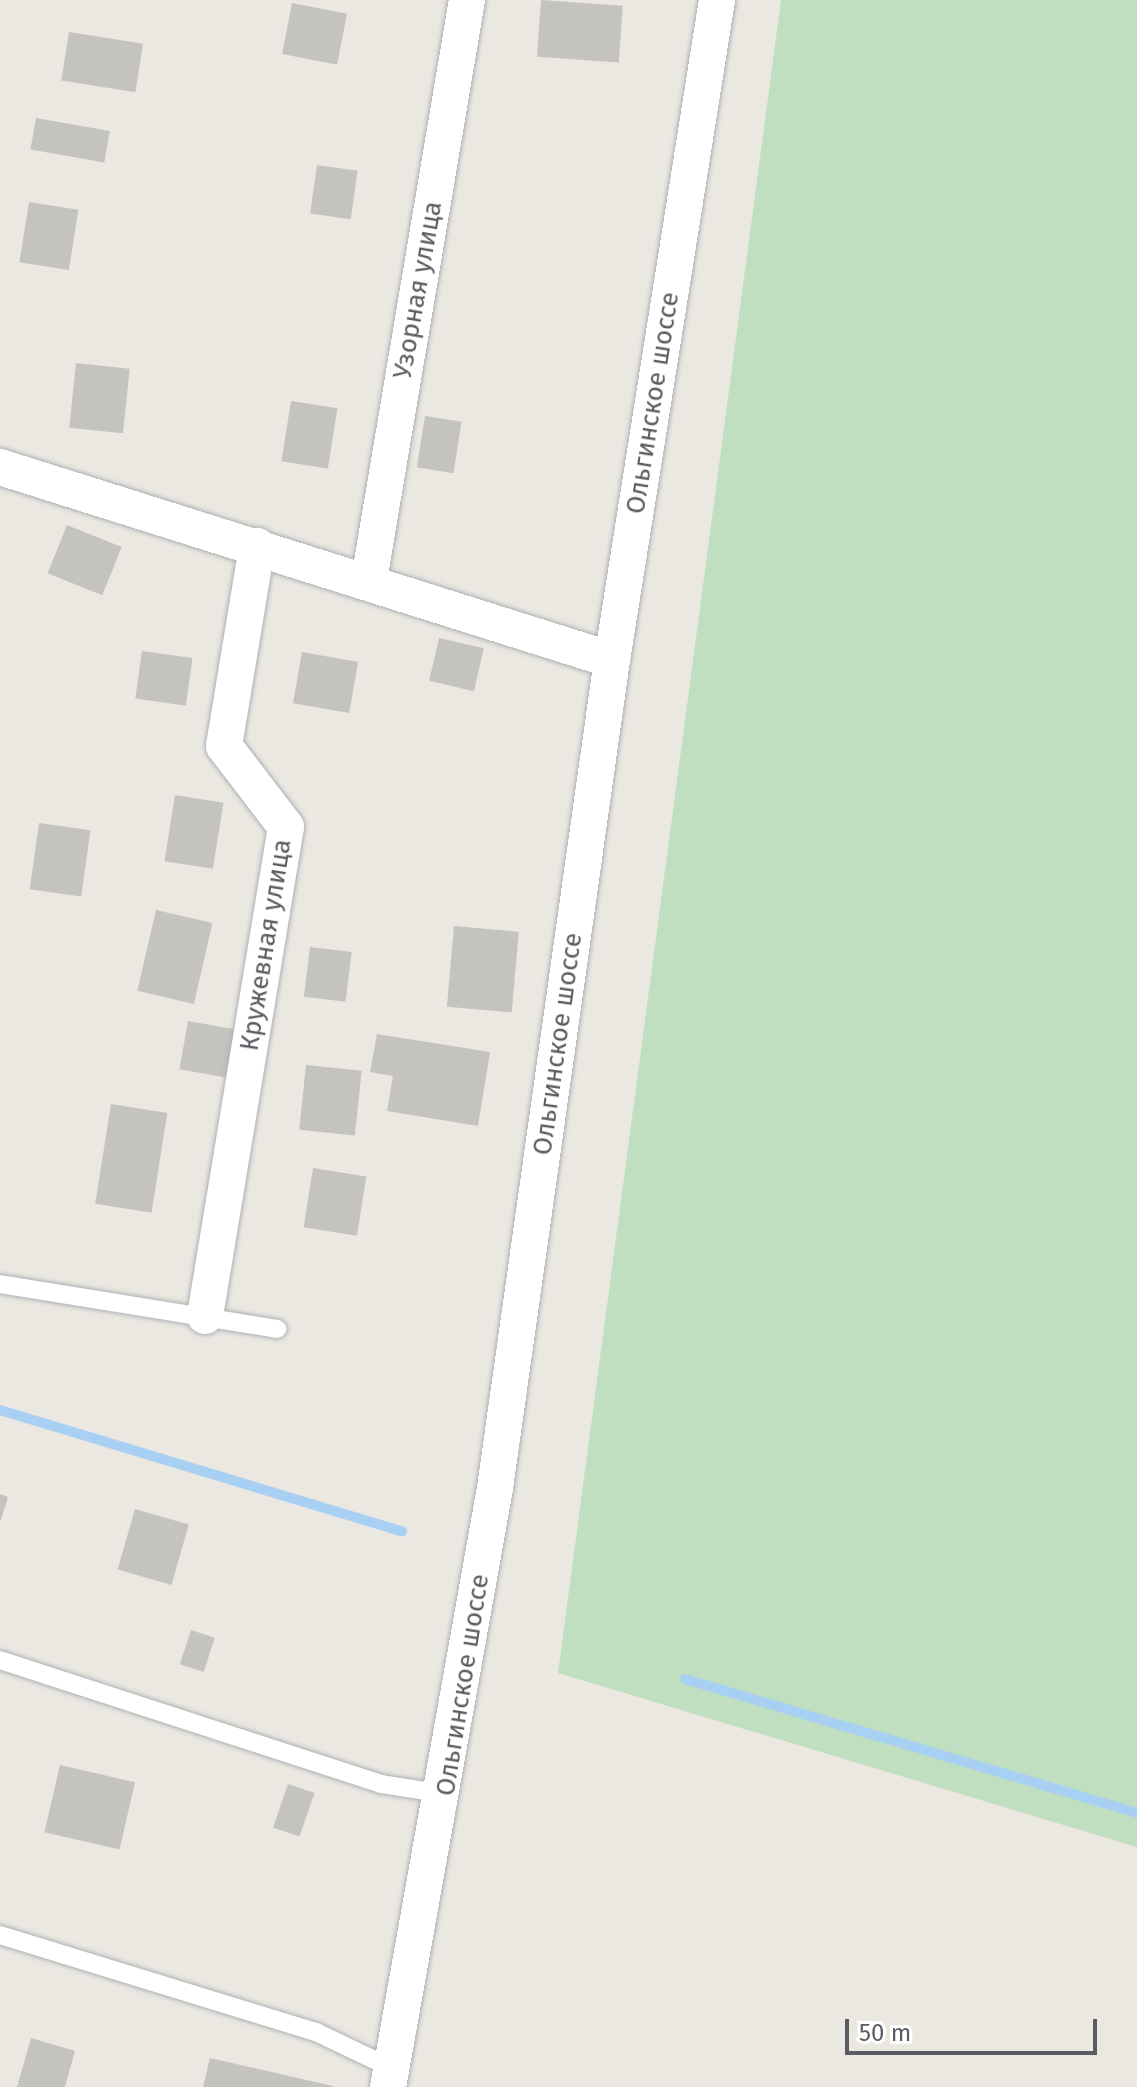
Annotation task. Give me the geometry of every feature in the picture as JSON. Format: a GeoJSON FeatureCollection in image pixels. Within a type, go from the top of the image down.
{"type":"FeatureCollection","features":[{"type":"Feature","properties":{"kind":"street","name":"Узорная улица"},"geometry":{"type":"LineString","coordinates":[[369,580],[467,0]]}},
{"type":"Feature","properties":{"kind":"street","name":"Ольгинское шоссе"},"geometry":{"type":"LineString","coordinates":[[390,2078],[445,1794],[612,660],[717,0]]}},
{"type":"Feature","properties":{"kind":"street"},"geometry":{"type":"LineString","coordinates":[[0,467],[369,580],[612,660]]}},
{"type":"Feature","properties":{"kind":"street","name":"Кружевная улица"},"geometry":{"type":"LineString","coordinates":[[205,1316],[286,827],[224,746],[257,546]]}},
{"type":"Feature","properties":{"kind":"lane"},"geometry":{"type":"LineString","coordinates":[[0,1284],[277,1329]]}},
{"type":"Feature","properties":{"kind":"lane"},"geometry":{"type":"LineString","coordinates":[[0,1660],[381,1784],[445,1794]]}},
{"type":"Feature","properties":{"kind":"lane"},"geometry":{"type":"LineString","coordinates":[[0,1935],[316,2032],[390,2078]]}},
{"type":"Feature","properties":{"kind":"green space"},"geometry":{"type":"Polygon","coordinates":[[[781,0],[1137,0],[1137,1847],[558,1673],[781,0]]]}},
{"type":"Feature","properties":{"kind":"building"},"geometry":{"type":"Polygon","coordinates":[[[541,0],[623,6],[619,63],[537,57],[541,0]]]}},
{"type":"Feature","properties":{"kind":"building"},"geometry":{"type":"Polygon","coordinates":[[[292,3],[347,14],[337,65],[282,54],[292,3]]]}},
{"type":"Feature","properties":{"kind":"building"},"geometry":{"type":"Polygon","coordinates":[[[69,32],[143,44],[135,92],[61,80],[69,32]]]}},
{"type":"Feature","properties":{"kind":"building"},"geometry":{"type":"Polygon","coordinates":[[[36,118],[110,131],[104,163],[30,150],[36,118]]]}},
{"type":"Feature","properties":{"kind":"building"},"geometry":{"type":"Polygon","coordinates":[[[317,165],[358,171],[351,219],[310,214],[317,165]]]}},
{"type":"Feature","properties":{"kind":"building"},"geometry":{"type":"Polygon","coordinates":[[[29,202],[78,210],[69,270],[19,262],[29,202]]]}},
{"type":"Feature","properties":{"kind":"building"},"geometry":{"type":"Polygon","coordinates":[[[76,363],[130,369],[123,433],[69,428],[76,363]]]}},
{"type":"Feature","properties":{"kind":"building"},"geometry":{"type":"Polygon","coordinates":[[[291,401],[337,408],[328,469],[281,461],[291,401]]]}},
{"type":"Feature","properties":{"kind":"building"},"geometry":{"type":"Polygon","coordinates":[[[425,416],[462,422],[453,473],[417,467],[425,416]]]}},
{"type":"Feature","properties":{"kind":"building"},"geometry":{"type":"Polygon","coordinates":[[[67,525],[122,547],[102,595],[48,573],[67,525]]]}},
{"type":"Feature","properties":{"kind":"building"},"geometry":{"type":"Polygon","coordinates":[[[439,638],[484,648],[474,691],[429,681],[439,638]]]}},
{"type":"Feature","properties":{"kind":"building"},"geometry":{"type":"Polygon","coordinates":[[[142,651],[193,658],[186,706],[135,699],[142,651]]]}},
{"type":"Feature","properties":{"kind":"building"},"geometry":{"type":"Polygon","coordinates":[[[302,652],[358,662],[349,713],[293,703],[302,652]]]}},
{"type":"Feature","properties":{"kind":"building"},"geometry":{"type":"Polygon","coordinates":[[[175,795],[223,803],[213,869],[165,861],[175,795]]]}},
{"type":"Feature","properties":{"kind":"building"},"geometry":{"type":"Polygon","coordinates":[[[39,823],[90,830],[81,897],[30,889],[39,823]]]}},
{"type":"Feature","properties":{"kind":"building"},"geometry":{"type":"Polygon","coordinates":[[[156,910],[213,923],[194,1004],[137,991],[156,910]]]}},
{"type":"Feature","properties":{"kind":"building"},"geometry":{"type":"Polygon","coordinates":[[[454,926],[519,932],[512,1012],[447,1007],[454,926]]]}},
{"type":"Feature","properties":{"kind":"building"},"geometry":{"type":"Polygon","coordinates":[[[310,947],[352,952],[346,1002],[304,997],[310,947]]]}},
{"type":"Feature","properties":{"kind":"building"},"geometry":{"type":"Polygon","coordinates":[[[188,1021],[234,1029],[226,1077],[179,1069],[188,1021]]]}},
{"type":"Feature","properties":{"kind":"building"},"geometry":{"type":"Polygon","coordinates":[[[377,1034],[490,1052],[478,1126],[387,1111],[393,1076],[370,1072],[377,1034]]]}},
{"type":"Feature","properties":{"kind":"building"},"geometry":{"type":"Polygon","coordinates":[[[306,1065],[362,1071],[355,1135],[299,1130],[306,1065]]]}},
{"type":"Feature","properties":{"kind":"building"},"geometry":{"type":"Polygon","coordinates":[[[111,1104],[167,1113],[151,1213],[95,1204],[111,1104]]]}},
{"type":"Feature","properties":{"kind":"building"},"geometry":{"type":"Polygon","coordinates":[[[313,1168],[366,1176],[357,1236],[304,1227],[313,1168]]]}},
{"type":"Feature","properties":{"kind":"building"},"geometry":{"type":"Polygon","coordinates":[[[0,1494],[8,1497],[1,1520],[0,1520],[0,1494]]]}},
{"type":"Feature","properties":{"kind":"building"},"geometry":{"type":"Polygon","coordinates":[[[135,1509],[189,1524],[171,1585],[118,1570],[135,1509]]]}},
{"type":"Feature","properties":{"kind":"building"},"geometry":{"type":"Polygon","coordinates":[[[191,1630],[215,1638],[204,1672],[180,1664],[191,1630]]]}},
{"type":"Feature","properties":{"kind":"building"},"geometry":{"type":"Polygon","coordinates":[[[60,1765],[135,1782],[120,1850],[44,1832],[60,1765]]]}},
{"type":"Feature","properties":{"kind":"building"},"geometry":{"type":"Polygon","coordinates":[[[288,1784],[314,1793],[299,1837],[273,1827],[288,1784]]]}},
{"type":"Feature","properties":{"kind":"building"},"geometry":{"type":"Polygon","coordinates":[[[31,2038],[75,2051],[65,2087],[17,2087],[31,2038]]]}},
{"type":"Feature","properties":{"kind":"building"},"geometry":{"type":"Polygon","coordinates":[[[210,2058],[333,2086],[333,2087],[203,2087],[210,2058]]]}},
{"type":"Feature","properties":{"kind":"waterway"},"geometry":{"type":"LineString","coordinates":[[0,1410],[402,1531]]}},
{"type":"Feature","properties":{"kind":"waterway"},"geometry":{"type":"LineString","coordinates":[[685,1679],[1137,1813]]}}]}
